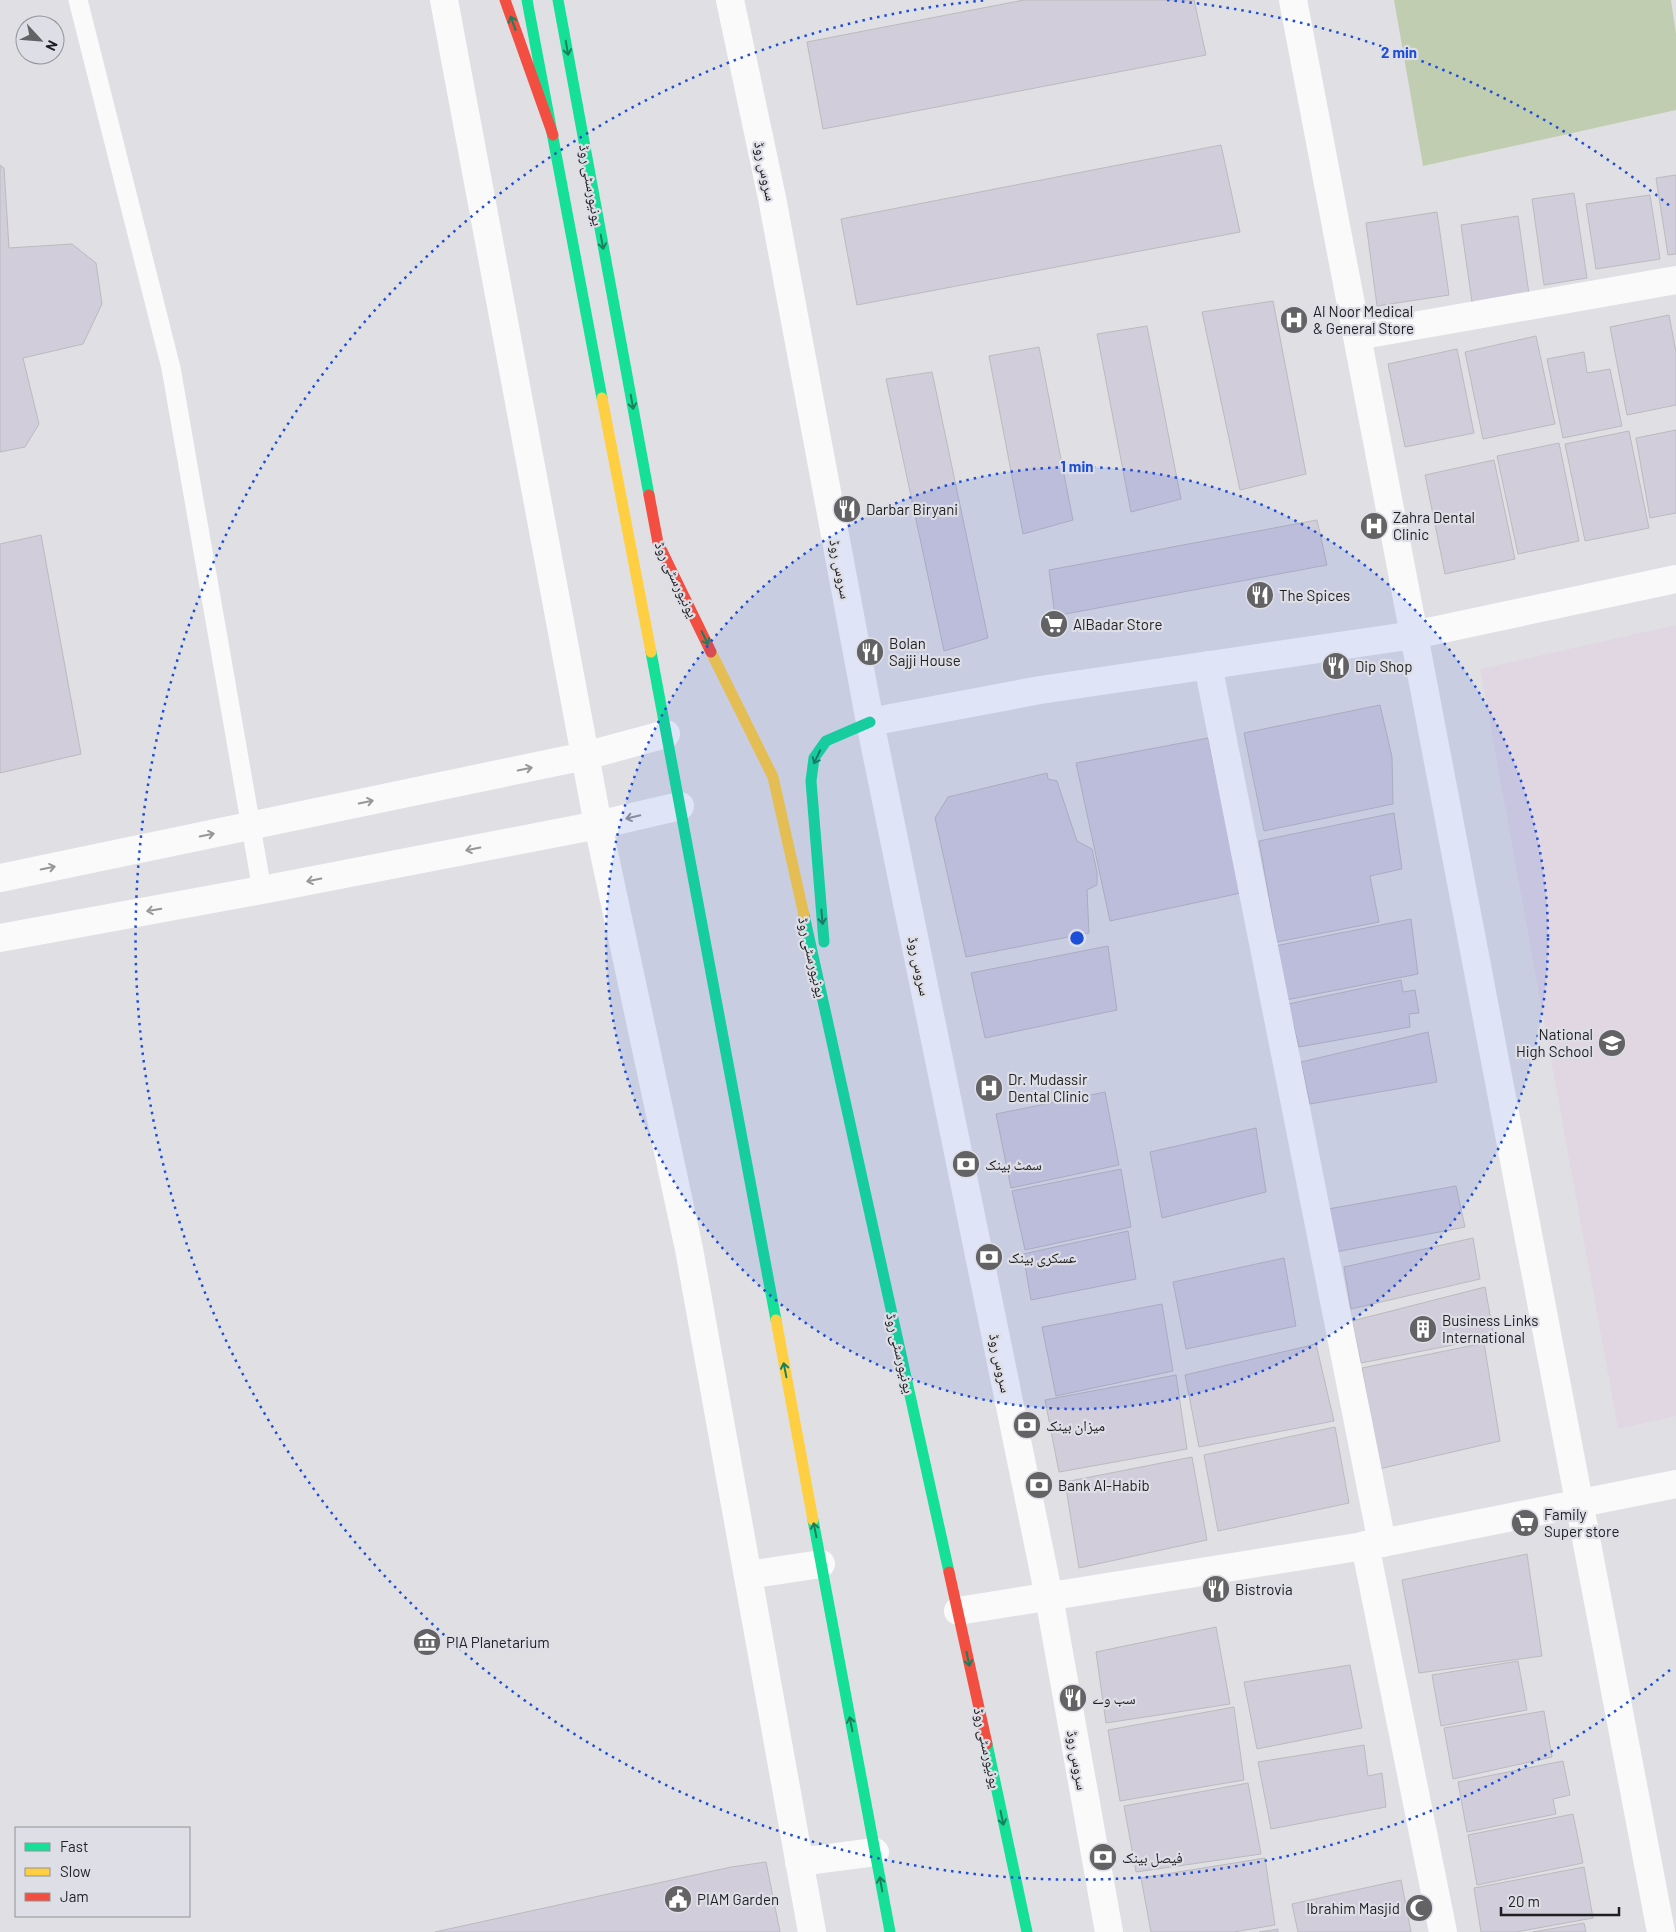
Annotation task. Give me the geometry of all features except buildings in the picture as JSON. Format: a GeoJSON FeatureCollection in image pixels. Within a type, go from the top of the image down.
{"type":"FeatureCollection","features":[{"type":"Feature","properties":{"kind":"main road"},"geometry":{"type":"LineString","coordinates":[[505,0],[552,134]]}},
{"type":"Feature","properties":{"kind":"main road","name":"یونیورسٹی روڈ"},"geometry":{"type":"LineString","coordinates":[[527,0],[680,806],[890,1932]]}},
{"type":"Feature","properties":{"kind":"main road","name":"یونیورسٹی روڈ"},"geometry":{"type":"LineString","coordinates":[[558,0],[658,543],[773,777],[958,1611],[1027,1932]]}},
{"type":"Feature","properties":{"kind":"main road"},"geometry":{"type":"LineString","coordinates":[[832,1045],[811,781],[814,758],[826,741],[870,722]]}},
{"type":"Feature","properties":{"kind":"street"},"geometry":{"type":"LineString","coordinates":[[444,0],[598,825],[689,1249],[812,1932]]}},
{"type":"Feature","properties":{"kind":"street","name":"سروس روڈ"},"geometry":{"type":"LineString","coordinates":[[730,0],[772,198],[870,722],[1049,1597],[1108,1932]]}},
{"type":"Feature","properties":{"kind":"street"},"geometry":{"type":"LineString","coordinates":[[1292,0],[1661,1932]]}},
{"type":"Feature","properties":{"kind":"street"},"geometry":{"type":"LineString","coordinates":[[1356,336],[1676,280]]}},
{"type":"Feature","properties":{"kind":"street"},"geometry":{"type":"LineString","coordinates":[[870,722],[1040,690],[1414,635],[1676,579]]}},
{"type":"Feature","properties":{"kind":"street"},"geometry":{"type":"LineString","coordinates":[[1208,665],[1374,1544],[1443,1932]]}},
{"type":"Feature","properties":{"kind":"street"},"geometry":{"type":"LineString","coordinates":[[0,878],[585,756],[666,734]]}},
{"type":"Feature","properties":{"kind":"street"},"geometry":{"type":"LineString","coordinates":[[0,938],[598,825],[680,806]]}},
{"type":"Feature","properties":{"kind":"street"},"geometry":{"type":"LineString","coordinates":[[958,1611],[1374,1544],[1676,1484]]}},
{"type":"Feature","properties":{"kind":"street"},"geometry":{"type":"LineString","coordinates":[[748,1575],[822,1564]]}},
{"type":"Feature","properties":{"kind":"street"},"geometry":{"type":"LineString","coordinates":[[799,1862],[875,1852]]}},
{"type":"Feature","properties":{"kind":"lane"},"geometry":{"type":"LineString","coordinates":[[78,0],[171,368],[262,890]]}},
{"type":"Feature","properties":{"kind":"shaded area","name":"National High School"},"geometry":{"type":"Polygon","coordinates":[[[1676,625],[1676,1416],[1618,1429],[1480,669],[1676,625]]]}},
{"type":"Feature","properties":{"kind":"green space"},"geometry":{"type":"Polygon","coordinates":[[[1394,0],[1671,0],[1676,34],[1676,110],[1423,166],[1394,0]]]}},
{"type":"Feature","properties":{"kind":"traffic: fast"},"geometry":{"type":"LineString","coordinates":[[527,0],[602,398]]}},
{"type":"Feature","properties":{"kind":"traffic: fast"},"geometry":{"type":"LineString","coordinates":[[558,0],[649,495]]}},
{"type":"Feature","properties":{"kind":"traffic: fast"},"geometry":{"type":"LineString","coordinates":[[651,652],[776,1320]]}},
{"type":"Feature","properties":{"kind":"traffic: fast"},"geometry":{"type":"LineString","coordinates":[[824,942],[811,781],[814,758],[826,741],[870,722]]}},
{"type":"Feature","properties":{"kind":"traffic: fast"},"geometry":{"type":"LineString","coordinates":[[804,915],[949,1572]]}},
{"type":"Feature","properties":{"kind":"traffic: fast"},"geometry":{"type":"LineString","coordinates":[[813,1520],[890,1932]]}},
{"type":"Feature","properties":{"kind":"traffic: fast"},"geometry":{"type":"LineString","coordinates":[[987,1744],[1027,1932]]}},
{"type":"Feature","properties":{"kind":"traffic: slow"},"geometry":{"type":"LineString","coordinates":[[602,398],[651,652]]}},
{"type":"Feature","properties":{"kind":"traffic: slow"},"geometry":{"type":"LineString","coordinates":[[711,652],[773,777],[804,915]]}},
{"type":"Feature","properties":{"kind":"traffic: slow"},"geometry":{"type":"LineString","coordinates":[[776,1320],[813,1520]]}},
{"type":"Feature","properties":{"kind":"traffic: jam"},"geometry":{"type":"LineString","coordinates":[[505,0],[553,135]]}},
{"type":"Feature","properties":{"kind":"traffic: jam"},"geometry":{"type":"LineString","coordinates":[[649,495],[658,543],[711,652]]}},
{"type":"Feature","properties":{"kind":"traffic: jam"},"geometry":{"type":"LineString","coordinates":[[949,1572],[987,1744]]}},
{"type":"Feature","properties":{"kind":"place","name":"Al Noor Medical & General Store"},"geometry":{"type":"Point","coordinates":[1294,320]}},
{"type":"Feature","properties":{"kind":"place","name":"Darbar Biryani"},"geometry":{"type":"Point","coordinates":[847,509]}},
{"type":"Feature","properties":{"kind":"place","name":"Zahra Dental Clinic"},"geometry":{"type":"Point","coordinates":[1374,526]}},
{"type":"Feature","properties":{"kind":"place","name":"The Spices"},"geometry":{"type":"Point","coordinates":[1260,595]}},
{"type":"Feature","properties":{"kind":"place","name":"AlBadar Store"},"geometry":{"type":"Point","coordinates":[1054,624]}},
{"type":"Feature","properties":{"kind":"place","name":"Bolan Sajji House"},"geometry":{"type":"Point","coordinates":[870,652]}},
{"type":"Feature","properties":{"kind":"place","name":"Dip Shop"},"geometry":{"type":"Point","coordinates":[1336,666]}},
{"type":"Feature","properties":{"kind":"place","name":"National High School"},"geometry":{"type":"Point","coordinates":[1612,1043]}},
{"type":"Feature","properties":{"kind":"place","name":"Dr. Mudassir Dental Clinic"},"geometry":{"type":"Point","coordinates":[989,1088]}},
{"type":"Feature","properties":{"kind":"place","name":"سمٹ بینک"},"geometry":{"type":"Point","coordinates":[966,1164]}},
{"type":"Feature","properties":{"kind":"place","name":"عسکری بینک"},"geometry":{"type":"Point","coordinates":[989,1257]}},
{"type":"Feature","properties":{"kind":"place","name":"Business Links International"},"geometry":{"type":"Point","coordinates":[1423,1329]}},
{"type":"Feature","properties":{"kind":"place","name":"میزان بینک"},"geometry":{"type":"Point","coordinates":[1027,1425]}},
{"type":"Feature","properties":{"kind":"place","name":"Bank Al-Habib"},"geometry":{"type":"Point","coordinates":[1039,1485]}},
{"type":"Feature","properties":{"kind":"place","name":"Family Super store"},"geometry":{"type":"Point","coordinates":[1525,1523]}},
{"type":"Feature","properties":{"kind":"place","name":"Bistrovia"},"geometry":{"type":"Point","coordinates":[1216,1589]}},
{"type":"Feature","properties":{"kind":"place","name":"PIA Planetarium"},"geometry":{"type":"Point","coordinates":[427,1642]}},
{"type":"Feature","properties":{"kind":"place","name":"سب وے"},"geometry":{"type":"Point","coordinates":[1073,1698]}},
{"type":"Feature","properties":{"kind":"place","name":"فیصل بینک"},"geometry":{"type":"Point","coordinates":[1103,1857]}},
{"type":"Feature","properties":{"kind":"place","name":"PIAM Garden"},"geometry":{"type":"Point","coordinates":[678,1899]}},
{"type":"Feature","properties":{"kind":"place","name":"Ibrahim Masjid"},"geometry":{"type":"Point","coordinates":[1419,1908]}}]}
